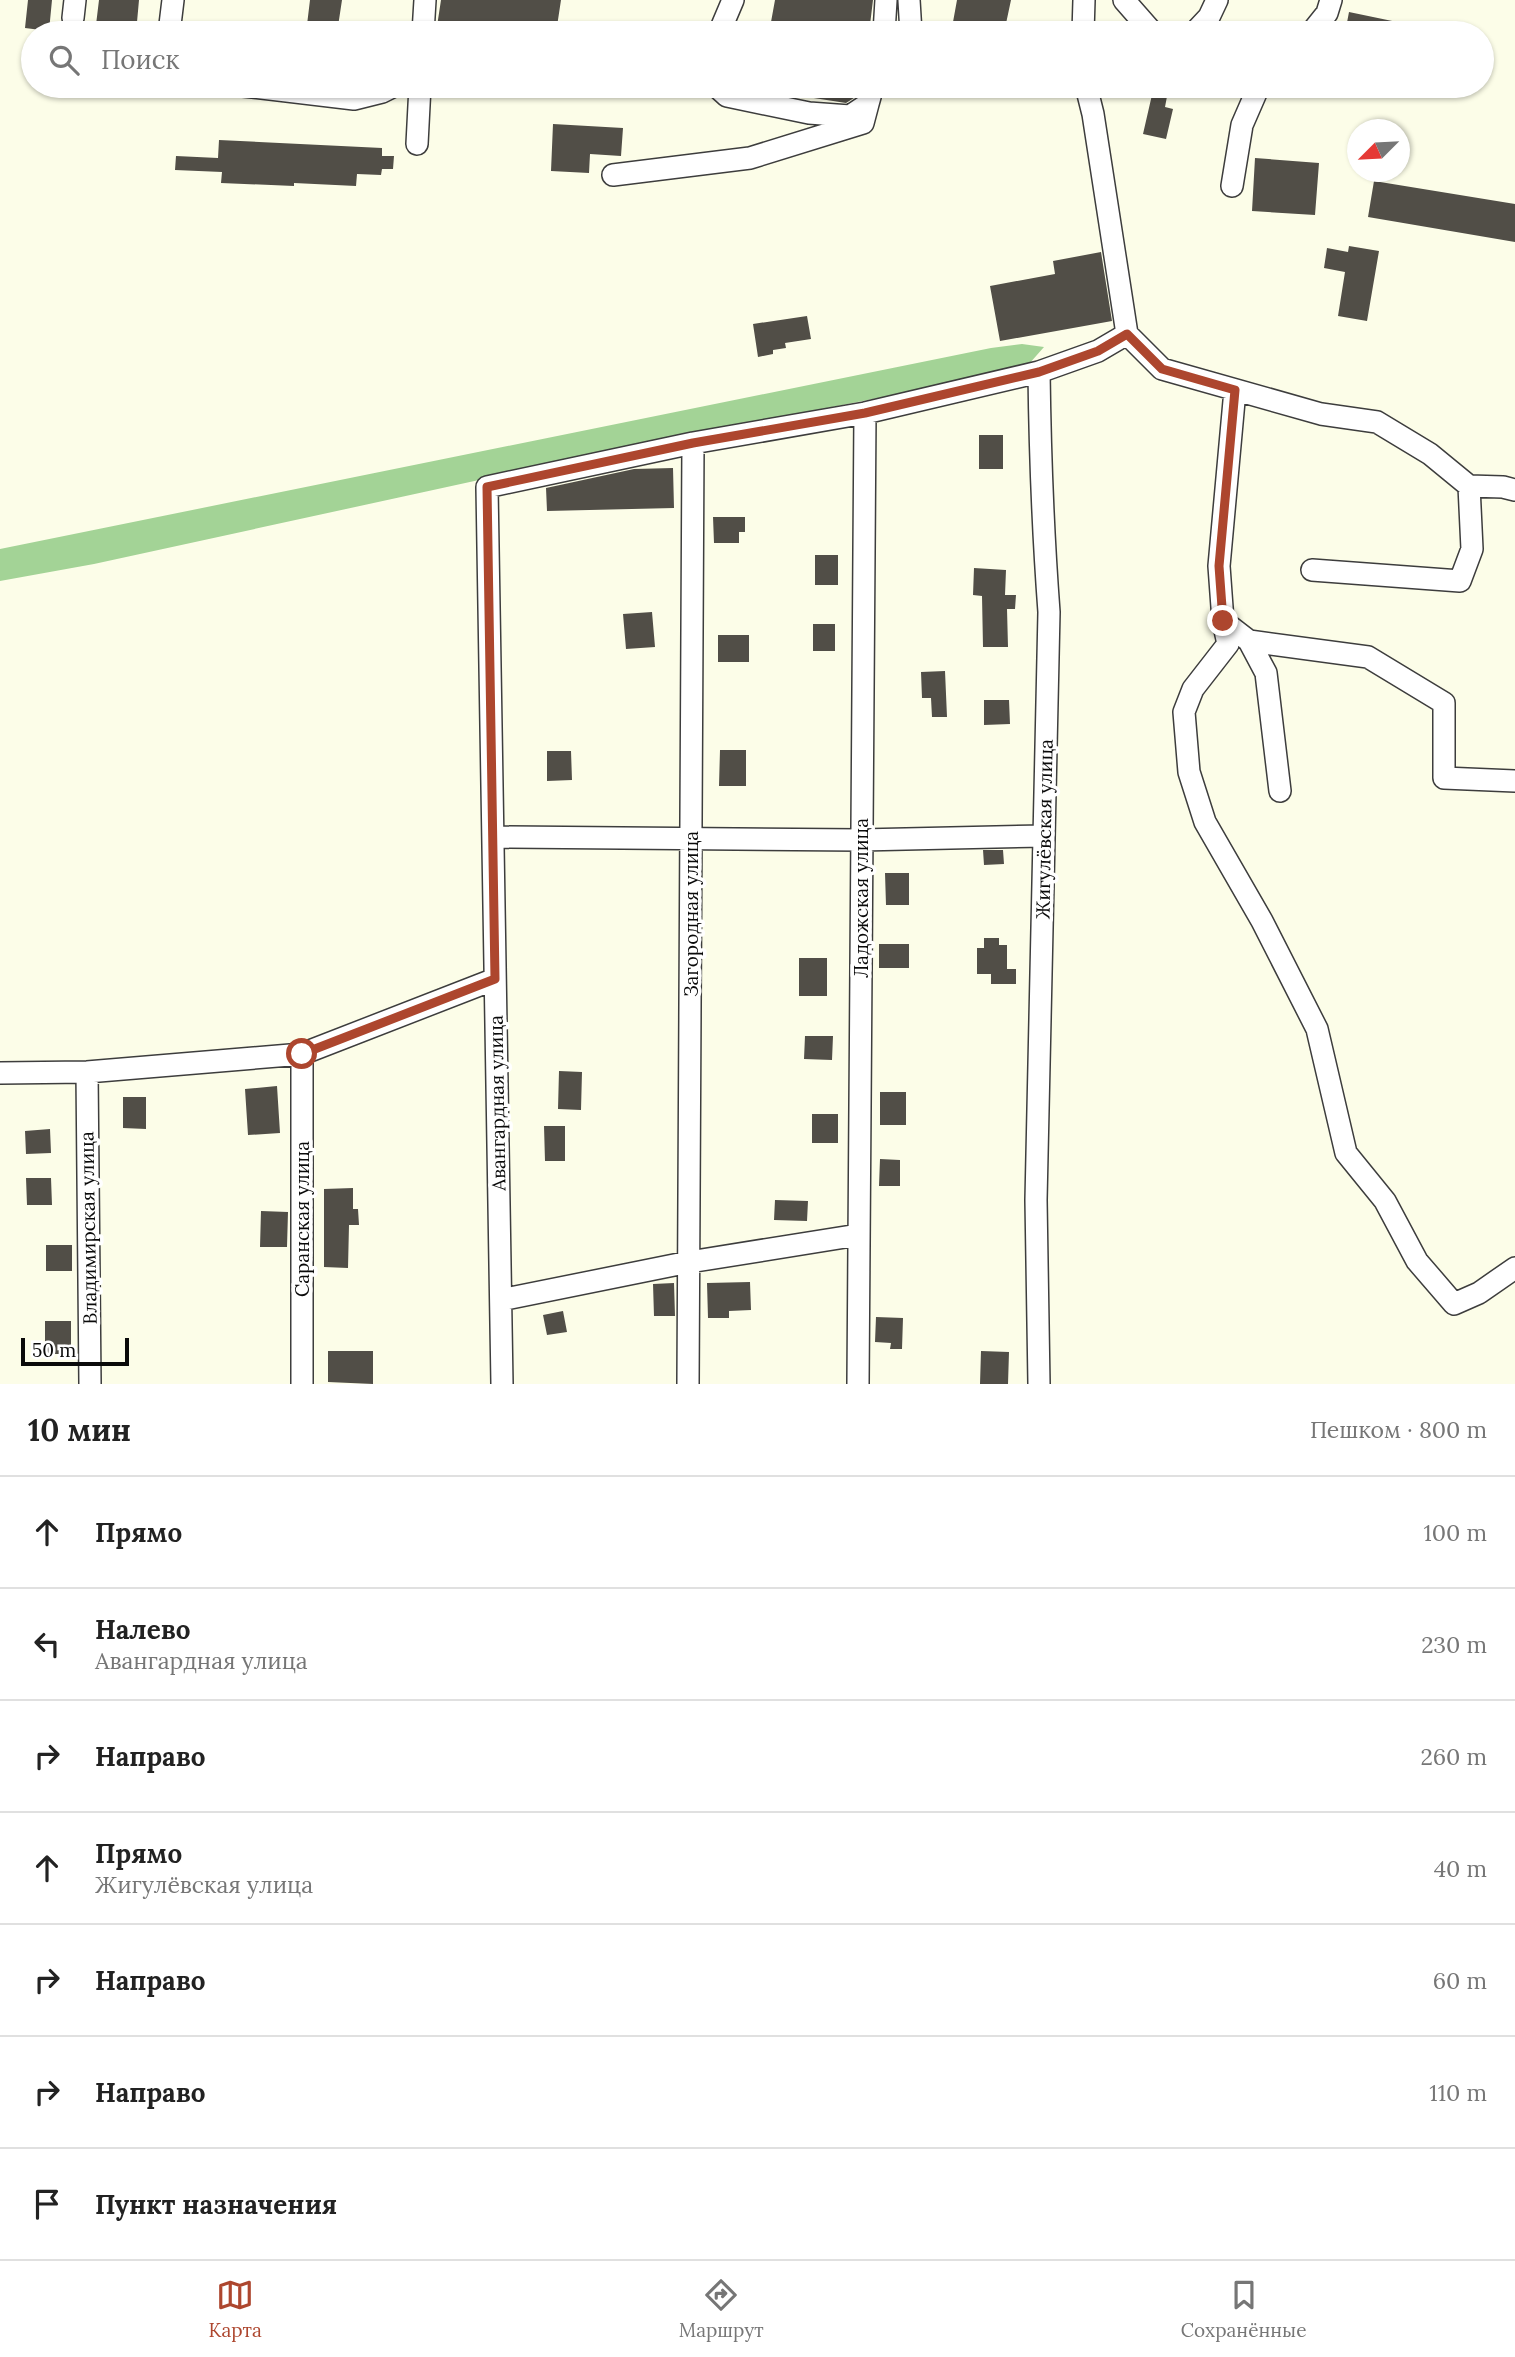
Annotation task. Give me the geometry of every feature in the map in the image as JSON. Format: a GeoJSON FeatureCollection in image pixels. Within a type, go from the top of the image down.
{"type":"FeatureCollection","features":[{"type":"Feature","properties":{"kind":"street"},"geometry":{"type":"LineString","coordinates":[[170,21],[173,0]]}},
{"type":"Feature","properties":{"kind":"street"},"geometry":{"type":"LineString","coordinates":[[424,21],[425,0]]}},
{"type":"Feature","properties":{"kind":"street"},"geometry":{"type":"LineString","coordinates":[[724,21],[733,0]]}},
{"type":"Feature","properties":{"kind":"street"},"geometry":{"type":"LineString","coordinates":[[885,21],[886,0]]}},
{"type":"Feature","properties":{"kind":"street"},"geometry":{"type":"LineString","coordinates":[[909,0],[910,21]]}},
{"type":"Feature","properties":{"kind":"street"},"geometry":{"type":"LineString","coordinates":[[1083,21],[1084,0]]}},
{"type":"Feature","properties":{"kind":"street"},"geometry":{"type":"LineString","coordinates":[[1124,0],[1142,21]]}},
{"type":"Feature","properties":{"kind":"street"},"geometry":{"type":"LineString","coordinates":[[1205,21],[1217,0]]}},
{"type":"Feature","properties":{"kind":"street"},"geometry":{"type":"LineString","coordinates":[[1321,21],[1327,13],[1331,0]]}},
{"type":"Feature","properties":{"kind":"street"},"geometry":{"type":"LineString","coordinates":[[417,144],[419,98]]}},
{"type":"Feature","properties":{"kind":"street"},"geometry":{"type":"LineString","coordinates":[[737,98],[809,113],[850,116],[868,98]]}},
{"type":"Feature","properties":{"kind":"street"},"geometry":{"type":"LineString","coordinates":[[613,175],[750,158],[863,123],[870,98]]}},
{"type":"Feature","properties":{"kind":"street"},"geometry":{"type":"LineString","coordinates":[[1089,98],[1127,334],[1162,369],[1321,414],[1377,422],[1430,454],[1469,486],[1515,490]]}},
{"type":"Feature","properties":{"kind":"street"},"geometry":{"type":"LineString","coordinates":[[1232,186],[1242,125],[1254,98]]}},
{"type":"Feature","properties":{"kind":"street"},"geometry":{"type":"LineString","coordinates":[[693,443],[865,413],[1039,372],[1098,351],[1127,334]]}},
{"type":"Feature","properties":{"kind":"street","name":"Жигулёвская улица"},"geometry":{"type":"LineString","coordinates":[[1039,372],[1042,519],[1049,612],[1037,1200],[1039,1384]]}},
{"type":"Feature","properties":{"kind":"street"},"geometry":{"type":"LineString","coordinates":[[1235,390],[1219,566],[1223,621],[1228,644],[1193,689],[1184,712],[1189,772],[1205,822],[1262,921],[1317,1029],[1346,1153],[1385,1201],[1417,1261],[1454,1304],[1479,1293],[1515,1268]]}},
{"type":"Feature","properties":{"kind":"street","name":"Ладожская улица"},"geometry":{"type":"LineString","coordinates":[[858,1384],[865,413]]}},
{"type":"Feature","properties":{"kind":"street","name":"Авангардная улица"},"geometry":{"type":"LineString","coordinates":[[502,1384],[487,487],[693,443]]}},
{"type":"Feature","properties":{"kind":"street","name":"Загородная улица"},"geometry":{"type":"LineString","coordinates":[[688,1384],[693,443]]}},
{"type":"Feature","properties":{"kind":"street"},"geometry":{"type":"LineString","coordinates":[[1312,570],[1460,581],[1472,549],[1469,486]]}},
{"type":"Feature","properties":{"kind":"street"},"geometry":{"type":"LineString","coordinates":[[1223,621],[1249,641],[1266,673],[1280,791]]}},
{"type":"Feature","properties":{"kind":"street"},"geometry":{"type":"LineString","coordinates":[[1249,641],[1368,657],[1444,703],[1444,778],[1515,781]]}},
{"type":"Feature","properties":{"kind":"street"},"geometry":{"type":"LineString","coordinates":[[493,836],[861,840],[1044,835]]}},
{"type":"Feature","properties":{"kind":"street"},"geometry":{"type":"LineString","coordinates":[[0,1073],[87,1072],[302,1054],[495,979]]}},
{"type":"Feature","properties":{"kind":"street","name":"Саранская улица"},"geometry":{"type":"LineString","coordinates":[[302,1054],[302,1384]]}},
{"type":"Feature","properties":{"kind":"street","name":"Владимирская улица"},"geometry":{"type":"LineString","coordinates":[[87,1072],[90,1384]]}},
{"type":"Feature","properties":{"kind":"street"},"geometry":{"type":"LineString","coordinates":[[501,1300],[689,1262],[858,1235]]}},
{"type":"Feature","properties":{"kind":"green space"},"geometry":{"type":"Polygon","coordinates":[[[1022,344],[1044,347],[1029,364],[1000,374],[653,442],[94,564],[0,581],[0,549],[991,348],[1022,344]]]}},
{"type":"Feature","properties":{"kind":"building"},"geometry":{"type":"Polygon","coordinates":[[[28,0],[52,0],[50,21],[26,21],[28,0]]]}},
{"type":"Feature","properties":{"kind":"building"},"geometry":{"type":"Polygon","coordinates":[[[99,0],[139,0],[137,21],[96,21],[99,0]]]}},
{"type":"Feature","properties":{"kind":"building"},"geometry":{"type":"Polygon","coordinates":[[[310,0],[342,0],[339,21],[307,21],[310,0]]]}},
{"type":"Feature","properties":{"kind":"building"},"geometry":{"type":"Polygon","coordinates":[[[441,0],[561,0],[558,21],[438,21],[441,0]]]}},
{"type":"Feature","properties":{"kind":"building"},"geometry":{"type":"Polygon","coordinates":[[[775,0],[873,0],[870,21],[771,21],[775,0]]]}},
{"type":"Feature","properties":{"kind":"building"},"geometry":{"type":"Polygon","coordinates":[[[957,0],[1011,0],[1007,21],[953,21],[957,0]]]}},
{"type":"Feature","properties":{"kind":"building"},"geometry":{"type":"Polygon","coordinates":[[[1349,12],[1392,21],[1347,21],[1349,12]]]}},
{"type":"Feature","properties":{"kind":"building"},"geometry":{"type":"Polygon","coordinates":[[[814,98],[854,98],[846,103],[814,98]]]}},
{"type":"Feature","properties":{"kind":"building"},"geometry":{"type":"Polygon","coordinates":[[[1151,98],[1167,98],[1165,107],[1173,109],[1166,139],[1143,134],[1151,98]]]}},
{"type":"Feature","properties":{"kind":"building"},"geometry":{"type":"Polygon","coordinates":[[[553,124],[623,128],[621,156],[590,154],[589,173],[551,171],[553,124]]]}},
{"type":"Feature","properties":{"kind":"building"},"geometry":{"type":"Polygon","coordinates":[[[219,140],[382,148],[382,156],[394,156],[393,169],[382,169],[381,175],[357,174],[356,186],[221,183],[222,172],[175,170],[176,156],[218,158],[219,140]]]}},
{"type":"Feature","properties":{"kind":"building"},"geometry":{"type":"Polygon","coordinates":[[[1255,158],[1319,163],[1315,215],[1252,211],[1255,158]]]}},
{"type":"Feature","properties":{"kind":"building"},"geometry":{"type":"Polygon","coordinates":[[[1374,182],[1515,204],[1515,242],[1368,217],[1374,182]]]}},
{"type":"Feature","properties":{"kind":"building"},"geometry":{"type":"Polygon","coordinates":[[[1349,246],[1379,251],[1367,321],[1338,316],[1345,272],[1324,268],[1327,248],[1348,252],[1349,246]]]}},
{"type":"Feature","properties":{"kind":"building"},"geometry":{"type":"Polygon","coordinates":[[[1101,252],[1112,321],[1000,341],[990,286],[1055,274],[1053,261],[1101,252]]]}},
{"type":"Feature","properties":{"kind":"building"},"geometry":{"type":"Polygon","coordinates":[[[807,316],[811,339],[785,343],[786,348],[758,357],[753,324],[807,316]]]}},
{"type":"Feature","properties":{"kind":"building"},"geometry":{"type":"Polygon","coordinates":[[[979,435],[1003,435],[1003,469],[979,469],[979,435]]]}},
{"type":"Feature","properties":{"kind":"building"},"geometry":{"type":"Polygon","coordinates":[[[673,468],[674,508],[547,511],[546,488],[634,469],[673,468]]]}},
{"type":"Feature","properties":{"kind":"building"},"geometry":{"type":"Polygon","coordinates":[[[713,517],[745,517],[745,532],[739,532],[739,543],[714,543],[713,517]]]}},
{"type":"Feature","properties":{"kind":"building"},"geometry":{"type":"Polygon","coordinates":[[[815,555],[838,555],[838,585],[815,585],[815,555]]]}},
{"type":"Feature","properties":{"kind":"building"},"geometry":{"type":"Polygon","coordinates":[[[974,568],[1006,570],[1005,595],[1016,595],[1015,609],[1007,609],[1008,647],[983,647],[982,596],[973,595],[974,568]]]}},
{"type":"Feature","properties":{"kind":"building"},"geometry":{"type":"Polygon","coordinates":[[[652,612],[655,647],[626,649],[623,614],[652,612]]]}},
{"type":"Feature","properties":{"kind":"building"},"geometry":{"type":"Polygon","coordinates":[[[813,624],[835,624],[835,651],[813,651],[813,624]]]}},
{"type":"Feature","properties":{"kind":"building"},"geometry":{"type":"Polygon","coordinates":[[[718,635],[749,635],[749,662],[718,662],[718,635]]]}},
{"type":"Feature","properties":{"kind":"building"},"geometry":{"type":"Polygon","coordinates":[[[945,671],[947,717],[932,717],[931,698],[922,698],[921,672],[945,671]]]}},
{"type":"Feature","properties":{"kind":"building"},"geometry":{"type":"Polygon","coordinates":[[[984,700],[1009,700],[1010,724],[984,725],[984,700]]]}},
{"type":"Feature","properties":{"kind":"building"},"geometry":{"type":"Polygon","coordinates":[[[720,750],[746,750],[746,786],[719,786],[720,750]]]}},
{"type":"Feature","properties":{"kind":"building"},"geometry":{"type":"Polygon","coordinates":[[[547,751],[571,751],[572,780],[547,781],[547,751]]]}},
{"type":"Feature","properties":{"kind":"building"},"geometry":{"type":"Polygon","coordinates":[[[983,850],[1003,850],[1004,864],[984,865],[983,850]]]}},
{"type":"Feature","properties":{"kind":"building"},"geometry":{"type":"Polygon","coordinates":[[[885,873],[909,873],[909,905],[886,905],[885,873]]]}},
{"type":"Feature","properties":{"kind":"building"},"geometry":{"type":"Polygon","coordinates":[[[984,938],[999,938],[999,945],[1007,945],[1007,969],[1016,969],[1016,984],[991,984],[991,974],[977,974],[977,948],[984,948],[984,938]]]}},
{"type":"Feature","properties":{"kind":"building"},"geometry":{"type":"Polygon","coordinates":[[[879,944],[909,944],[909,968],[879,968],[879,944]]]}},
{"type":"Feature","properties":{"kind":"building"},"geometry":{"type":"Polygon","coordinates":[[[799,958],[827,958],[827,996],[799,996],[799,958]]]}},
{"type":"Feature","properties":{"kind":"building"},"geometry":{"type":"Polygon","coordinates":[[[805,1036],[833,1036],[832,1060],[804,1059],[805,1036]]]}},
{"type":"Feature","properties":{"kind":"building"},"geometry":{"type":"Polygon","coordinates":[[[559,1071],[582,1072],[581,1110],[558,1109],[559,1071]]]}},
{"type":"Feature","properties":{"kind":"building"},"geometry":{"type":"Polygon","coordinates":[[[277,1086],[280,1133],[248,1135],[245,1089],[277,1086]]]}},
{"type":"Feature","properties":{"kind":"building"},"geometry":{"type":"Polygon","coordinates":[[[880,1092],[906,1092],[906,1125],[880,1125],[880,1092]]]}},
{"type":"Feature","properties":{"kind":"building"},"geometry":{"type":"Polygon","coordinates":[[[123,1097],[146,1097],[146,1129],[123,1128],[123,1097]]]}},
{"type":"Feature","properties":{"kind":"building"},"geometry":{"type":"Polygon","coordinates":[[[812,1114],[838,1114],[838,1143],[812,1143],[812,1114]]]}},
{"type":"Feature","properties":{"kind":"building"},"geometry":{"type":"Polygon","coordinates":[[[544,1126],[565,1126],[565,1161],[545,1161],[544,1126]]]}},
{"type":"Feature","properties":{"kind":"building"},"geometry":{"type":"Polygon","coordinates":[[[50,1129],[51,1153],[26,1154],[25,1131],[50,1129]]]}},
{"type":"Feature","properties":{"kind":"building"},"geometry":{"type":"Polygon","coordinates":[[[880,1159],[900,1160],[900,1186],[879,1186],[880,1159]]]}},
{"type":"Feature","properties":{"kind":"building"},"geometry":{"type":"Polygon","coordinates":[[[26,1178],[51,1178],[52,1205],[27,1205],[26,1178]]]}},
{"type":"Feature","properties":{"kind":"building"},"geometry":{"type":"Polygon","coordinates":[[[353,1188],[353,1209],[358,1209],[359,1225],[349,1225],[348,1268],[324,1267],[324,1189],[353,1188]]]}},
{"type":"Feature","properties":{"kind":"building"},"geometry":{"type":"Polygon","coordinates":[[[775,1200],[808,1201],[807,1221],[774,1220],[775,1200]]]}},
{"type":"Feature","properties":{"kind":"building"},"geometry":{"type":"Polygon","coordinates":[[[261,1211],[288,1212],[287,1247],[260,1247],[261,1211]]]}},
{"type":"Feature","properties":{"kind":"building"},"geometry":{"type":"Polygon","coordinates":[[[46,1245],[72,1245],[72,1271],[46,1271],[46,1245]]]}},
{"type":"Feature","properties":{"kind":"building"},"geometry":{"type":"Polygon","coordinates":[[[750,1282],[751,1310],[729,1311],[729,1318],[708,1318],[707,1283],[750,1282]]]}},
{"type":"Feature","properties":{"kind":"building"},"geometry":{"type":"Polygon","coordinates":[[[674,1283],[675,1316],[654,1316],[653,1284],[674,1283]]]}},
{"type":"Feature","properties":{"kind":"building"},"geometry":{"type":"Polygon","coordinates":[[[563,1311],[567,1332],[547,1335],[543,1315],[563,1311]]]}},
{"type":"Feature","properties":{"kind":"building"},"geometry":{"type":"Polygon","coordinates":[[[876,1317],[903,1318],[902,1349],[890,1349],[891,1343],[875,1342],[876,1317]]]}},
{"type":"Feature","properties":{"kind":"building"},"geometry":{"type":"Polygon","coordinates":[[[45,1321],[71,1321],[71,1354],[45,1354],[45,1321]]]}},
{"type":"Feature","properties":{"kind":"building"},"geometry":{"type":"Polygon","coordinates":[[[328,1351],[373,1351],[373,1384],[328,1382],[328,1351]]]}},
{"type":"Feature","properties":{"kind":"building"},"geometry":{"type":"Polygon","coordinates":[[[981,1351],[1009,1352],[1008,1384],[980,1384],[981,1351]]]}},
{"type":"Feature","properties":{"kind":"route"},"geometry":{"type":"LineString","coordinates":[[302,1054],[495,979],[487,487],[693,443],[865,413],[1039,372],[1098,351],[1127,334],[1162,369],[1235,390],[1219,566],[1223,621]]}}]}
